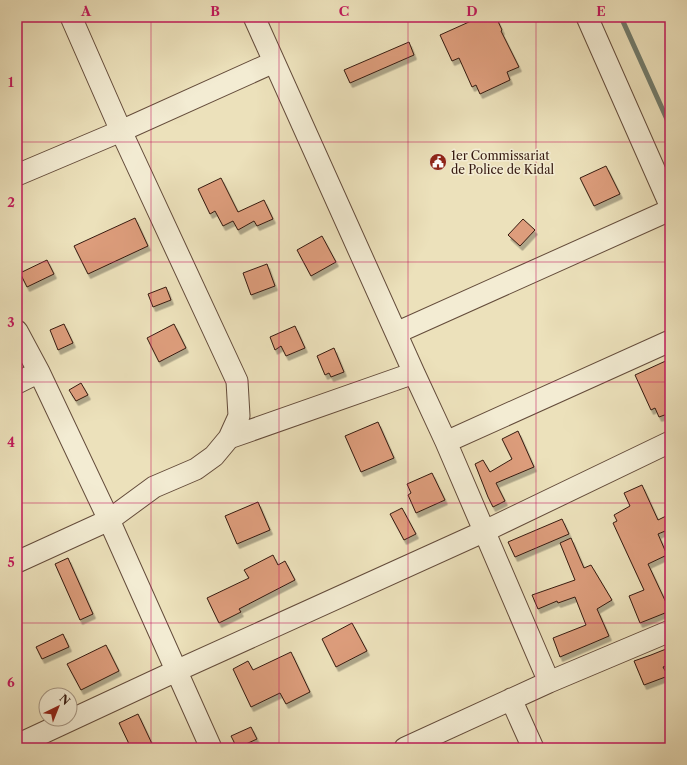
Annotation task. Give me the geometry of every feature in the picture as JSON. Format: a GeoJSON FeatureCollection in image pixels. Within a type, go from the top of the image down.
{"type":"FeatureCollection","features":[{"type":"Feature","properties":{"kind":"street"},"geometry":{"type":"LineString","coordinates":[[17,562],[109,520],[154,487],[196,469],[214,456],[229,438],[239,416],[237,381],[121,131],[71,17]]}},
{"type":"Feature","properties":{"kind":"street"},"geometry":{"type":"LineString","coordinates":[[254,17],[446,442],[549,682]]}},
{"type":"Feature","properties":{"kind":"street"},"geometry":{"type":"LineString","coordinates":[[587,17],[670,205]]}},
{"type":"Feature","properties":{"kind":"street"},"geometry":{"type":"LineString","coordinates":[[17,176],[274,62]]}},
{"type":"Feature","properties":{"kind":"street"},"geometry":{"type":"LineString","coordinates":[[396,333],[670,210]]}},
{"type":"Feature","properties":{"kind":"street"},"geometry":{"type":"LineString","coordinates":[[17,331],[39,372],[109,520],[211,748]]}},
{"type":"Feature","properties":{"kind":"street"},"geometry":{"type":"LineString","coordinates":[[446,442],[670,341]]}},
{"type":"Feature","properties":{"kind":"street"},"geometry":{"type":"LineString","coordinates":[[17,383],[39,372]]}},
{"type":"Feature","properties":{"kind":"street"},"geometry":{"type":"LineString","coordinates":[[229,438],[414,373]]}},
{"type":"Feature","properties":{"kind":"street"},"geometry":{"type":"LineString","coordinates":[[17,745],[485,531],[670,442]]}},
{"type":"Feature","properties":{"kind":"street"},"geometry":{"type":"LineString","coordinates":[[405,748],[549,682],[670,631]]}},
{"type":"Feature","properties":{"kind":"street"},"geometry":{"type":"LineString","coordinates":[[511,699],[533,748]]}},
{"type":"Feature","properties":{"kind":"building"},"geometry":{"type":"Polygon","coordinates":[[[480,17],[496,17],[502,30],[501,31],[519,67],[507,72],[510,80],[480,94],[476,85],[472,87],[459,58],[452,61],[440,35],[480,17]]]}},
{"type":"Feature","properties":{"kind":"building"},"geometry":{"type":"Polygon","coordinates":[[[409,42],[414,55],[350,83],[344,70],[409,42]]]}},
{"type":"Feature","properties":{"kind":"building"},"geometry":{"type":"Polygon","coordinates":[[[606,166],[620,194],[594,206],[580,178],[606,166]]]}},
{"type":"Feature","properties":{"kind":"building"},"geometry":{"type":"Polygon","coordinates":[[[221,178],[238,212],[264,200],[273,219],[257,226],[254,221],[238,230],[233,221],[223,226],[215,211],[210,214],[198,189],[221,178]]]}},
{"type":"Feature","properties":{"kind":"building"},"geometry":{"type":"Polygon","coordinates":[[[135,218],[148,246],[88,274],[74,246],[135,218]]]}},
{"type":"Feature","properties":{"kind":"building"},"geometry":{"type":"Polygon","coordinates":[[[523,219],[535,230],[520,246],[508,235],[523,219]]]}},
{"type":"Feature","properties":{"kind":"building"},"geometry":{"type":"Polygon","coordinates":[[[322,236],[336,262],[311,276],[297,250],[322,236]]]}},
{"type":"Feature","properties":{"kind":"building"},"geometry":{"type":"Polygon","coordinates":[[[47,260],[54,274],[27,287],[20,273],[47,260]]]}},
{"type":"Feature","properties":{"kind":"building"},"geometry":{"type":"Polygon","coordinates":[[[267,264],[275,286],[251,295],[243,273],[267,264]]]}},
{"type":"Feature","properties":{"kind":"building"},"geometry":{"type":"Polygon","coordinates":[[[166,287],[171,300],[153,307],[148,294],[166,287]]]}},
{"type":"Feature","properties":{"kind":"building"},"geometry":{"type":"Polygon","coordinates":[[[64,324],[73,343],[58,350],[50,330],[64,324]]]}},
{"type":"Feature","properties":{"kind":"building"},"geometry":{"type":"Polygon","coordinates":[[[174,324],[186,348],[159,362],[147,338],[174,324]]]}},
{"type":"Feature","properties":{"kind":"building"},"geometry":{"type":"Polygon","coordinates":[[[295,326],[305,348],[286,356],[281,346],[275,350],[270,337],[295,326]]]}},
{"type":"Feature","properties":{"kind":"building"},"geometry":{"type":"Polygon","coordinates":[[[334,348],[344,372],[331,377],[329,373],[325,375],[317,356],[334,348]]]}},
{"type":"Feature","properties":{"kind":"building"},"geometry":{"type":"Polygon","coordinates":[[[670,359],[670,413],[659,417],[655,408],[651,410],[635,375],[670,359]]]}},
{"type":"Feature","properties":{"kind":"building"},"geometry":{"type":"Polygon","coordinates":[[[81,383],[88,395],[76,401],[69,390],[81,383]]]}},
{"type":"Feature","properties":{"kind":"building"},"geometry":{"type":"Polygon","coordinates":[[[378,422],[394,458],[361,472],[345,436],[378,422]]]}},
{"type":"Feature","properties":{"kind":"building"},"geometry":{"type":"Polygon","coordinates":[[[518,431],[534,467],[496,483],[505,501],[493,507],[475,464],[483,460],[490,472],[512,459],[502,439],[518,431]]]}},
{"type":"Feature","properties":{"kind":"building"},"geometry":{"type":"Polygon","coordinates":[[[432,473],[445,500],[416,513],[408,495],[411,493],[407,484],[432,473]]]}},
{"type":"Feature","properties":{"kind":"building"},"geometry":{"type":"Polygon","coordinates":[[[642,485],[658,520],[666,516],[670,526],[670,529],[658,534],[667,555],[648,564],[670,611],[640,623],[629,596],[644,590],[613,523],[617,521],[614,515],[630,506],[624,493],[642,485]]]}},
{"type":"Feature","properties":{"kind":"building"},"geometry":{"type":"Polygon","coordinates":[[[258,502],[270,530],[237,544],[225,516],[258,502]]]}},
{"type":"Feature","properties":{"kind":"building"},"geometry":{"type":"Polygon","coordinates":[[[402,508],[416,534],[404,540],[390,514],[402,508]]]}},
{"type":"Feature","properties":{"kind":"building"},"geometry":{"type":"Polygon","coordinates":[[[562,519],[569,534],[515,557],[508,542],[562,519]]]}},
{"type":"Feature","properties":{"kind":"building"},"geometry":{"type":"Polygon","coordinates":[[[571,538],[584,568],[591,565],[612,600],[597,609],[609,636],[560,657],[553,638],[586,625],[575,597],[558,603],[557,601],[538,609],[532,595],[575,580],[560,543],[571,538]]]}},
{"type":"Feature","properties":{"kind":"building"},"geometry":{"type":"Polygon","coordinates":[[[273,555],[278,565],[285,561],[295,580],[239,609],[241,612],[219,623],[207,598],[249,578],[244,570],[273,555]]]}},
{"type":"Feature","properties":{"kind":"building"},"geometry":{"type":"Polygon","coordinates":[[[68,558],[93,614],[80,620],[55,564],[68,558]]]}},
{"type":"Feature","properties":{"kind":"building"},"geometry":{"type":"Polygon","coordinates":[[[352,623],[367,651],[336,667],[322,639],[352,623]]]}},
{"type":"Feature","properties":{"kind":"building"},"geometry":{"type":"Polygon","coordinates":[[[63,634],[69,647],[42,659],[36,647],[63,634]]]}},
{"type":"Feature","properties":{"kind":"building"},"geometry":{"type":"Polygon","coordinates":[[[106,645],[119,671],[81,690],[67,664],[106,645]]]}},
{"type":"Feature","properties":{"kind":"building"},"geometry":{"type":"Polygon","coordinates":[[[666,649],[670,658],[670,664],[663,667],[668,676],[644,685],[634,661],[666,649]]]}},
{"type":"Feature","properties":{"kind":"building"},"geometry":{"type":"Polygon","coordinates":[[[291,652],[310,692],[286,704],[280,693],[251,707],[233,669],[248,661],[253,670],[291,652]]]}},
{"type":"Feature","properties":{"kind":"building"},"geometry":{"type":"Polygon","coordinates":[[[138,714],[154,748],[131,748],[119,723],[138,714]]]}},
{"type":"Feature","properties":{"kind":"building"},"geometry":{"type":"Polygon","coordinates":[[[251,727],[257,739],[237,748],[231,736],[251,727]]]}},
{"type":"Feature","properties":{"kind":"waterway"},"geometry":{"type":"LineString","coordinates":[[621,17],[670,126]]}},
{"type":"Feature","properties":{"kind":"place","name":"1er Commissariat de Police de Kidal"},"geometry":{"type":"Point","coordinates":[438,162]}}]}
